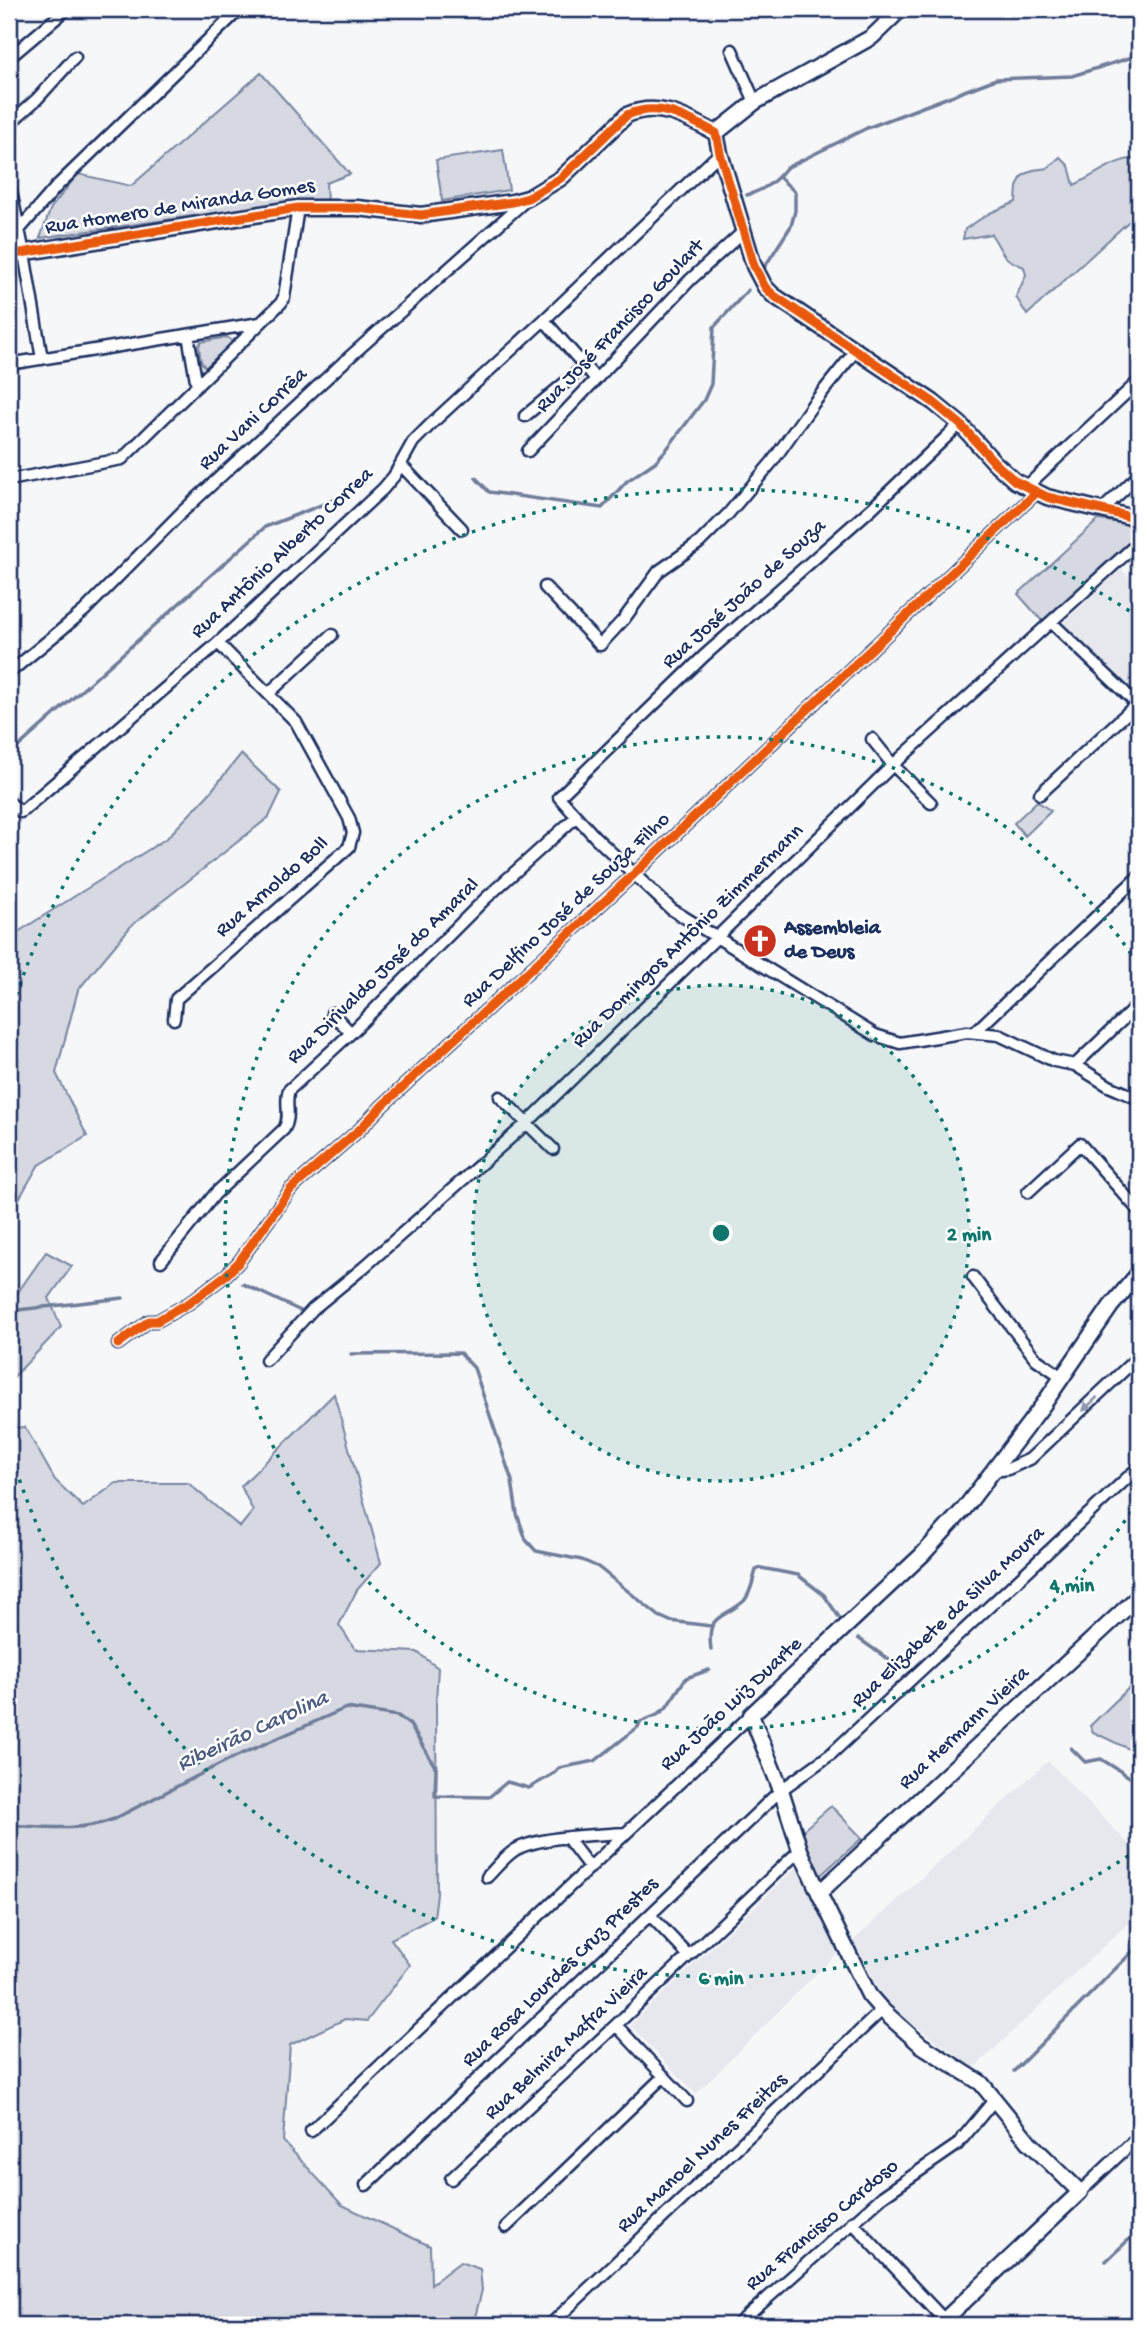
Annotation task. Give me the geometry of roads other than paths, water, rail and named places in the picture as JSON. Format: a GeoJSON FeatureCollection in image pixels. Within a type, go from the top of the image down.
{"type":"FeatureCollection","features":[{"type":"Feature","properties":{"kind":"street"},"geometry":{"type":"LineString","coordinates":[[9,58],[67,9]]}},
{"type":"Feature","properties":{"kind":"street"},"geometry":{"type":"LineString","coordinates":[[19,230],[58,185],[240,9]]}},
{"type":"Feature","properties":{"kind":"street"},"geometry":{"type":"LineString","coordinates":[[901,9],[883,28],[859,45],[755,102],[716,133],[754,266],[765,287],[784,303],[933,402],[960,424],[1000,468],[1031,490],[1101,511],[1139,519]]}},
{"type":"Feature","properties":{"kind":"street"},"geometry":{"type":"LineString","coordinates":[[732,50],[755,102]]}},
{"type":"Feature","properties":{"kind":"street"},"geometry":{"type":"LineString","coordinates":[[9,124],[37,99],[75,57]]}},
{"type":"Feature","properties":{"kind":"street","name":"Rua Homero de Miranda Gomes"},"geometry":{"type":"LineString","coordinates":[[9,255],[298,208],[357,208],[435,214],[498,205],[528,198],[561,178],[614,126],[627,115],[640,110],[672,112],[716,133]]}},
{"type":"Feature","properties":{"kind":"street","name":"Rua Antônio Alberto Correa"},"geometry":{"type":"LineString","coordinates":[[9,802],[21,813],[218,643],[383,489],[401,465],[413,442],[433,422],[720,153]]}},
{"type":"Feature","properties":{"kind":"street"},"geometry":{"type":"LineString","coordinates":[[9,182],[42,359]]}},
{"type":"Feature","properties":{"kind":"street","name":"Rua Vani Corrêa"},"geometry":{"type":"LineString","coordinates":[[9,673],[84,611],[192,504],[345,361],[528,198]]}},
{"type":"Feature","properties":{"kind":"street"},"geometry":{"type":"LineString","coordinates":[[9,480],[122,459],[262,323],[284,297],[298,208]]}},
{"type":"Feature","properties":{"kind":"street","name":"Rua José Francisco Goulart"},"geometry":{"type":"LineString","coordinates":[[528,451],[690,280],[744,231]]}},
{"type":"Feature","properties":{"kind":"street"},"geometry":{"type":"LineString","coordinates":[[544,320],[596,379]]}},
{"type":"Feature","properties":{"kind":"street"},"geometry":{"type":"LineString","coordinates":[[9,364],[262,323]]}},
{"type":"Feature","properties":{"kind":"street"},"geometry":{"type":"LineString","coordinates":[[188,335],[197,386]]}},
{"type":"Feature","properties":{"kind":"street"},"geometry":{"type":"LineString","coordinates":[[545,587],[600,645],[624,619],[659,572],[699,543],[728,513],[772,462],[813,404],[857,349]]}},
{"type":"Feature","properties":{"kind":"street"},"geometry":{"type":"LineString","coordinates":[[525,416],[585,366]]}},
{"type":"Feature","properties":{"kind":"street","name":"Rua Delfino José de Souza Filho"},"geometry":{"type":"LineString","coordinates":[[118,1343],[149,1321],[158,1321],[189,1303],[226,1275],[238,1263],[291,1189],[359,1130],[388,1100],[633,874],[1031,490],[1139,381]]}},
{"type":"Feature","properties":{"kind":"street","name":"Rua José João de Souza"},"geometry":{"type":"LineString","coordinates":[[576,817],[559,797],[704,656],[862,516],[960,424]]}},
{"type":"Feature","properties":{"kind":"street"},"geometry":{"type":"LineString","coordinates":[[401,465],[462,529]]}},
{"type":"Feature","properties":{"kind":"street"},"geometry":{"type":"LineString","coordinates":[[1101,511],[1139,475]]}},
{"type":"Feature","properties":{"kind":"street","name":"Rua Domingos Antônio Zimmermann"},"geometry":{"type":"LineString","coordinates":[[266,1360],[313,1309],[526,1124],[893,765],[1139,542]]}},
{"type":"Feature","properties":{"kind":"street"},"geometry":{"type":"LineString","coordinates":[[1040,794],[1138,703],[1051,622]]}},
{"type":"Feature","properties":{"kind":"street"},"geometry":{"type":"LineString","coordinates":[[270,693],[332,635]]}},
{"type":"Feature","properties":{"kind":"street","name":"Rua Arnoldo Boll"},"geometry":{"type":"LineString","coordinates":[[174,1019],[176,999],[349,847],[352,840],[352,825],[296,722],[218,643]]}},
{"type":"Feature","properties":{"kind":"street"},"geometry":{"type":"LineString","coordinates":[[872,739],[893,765],[931,803]]}},
{"type":"Feature","properties":{"kind":"street"},"geometry":{"type":"LineString","coordinates":[[576,817],[678,914],[884,1039],[900,1043],[976,1031],[999,1035],[1054,1060],[1075,1065],[1109,1086],[1138,1096]]}},
{"type":"Feature","properties":{"kind":"street","name":"Rua Dirivaldo José do Amaral"},"geometry":{"type":"LineString","coordinates":[[161,1261],[215,1194],[285,1129],[289,1119],[289,1090],[351,1033],[489,895],[576,817]]}},
{"type":"Feature","properties":{"kind":"street"},"geometry":{"type":"LineString","coordinates":[[976,1031],[1139,876]]}},
{"type":"Feature","properties":{"kind":"street"},"geometry":{"type":"LineString","coordinates":[[1075,1065],[1139,1004]]}},
{"type":"Feature","properties":{"kind":"street"},"geometry":{"type":"LineString","coordinates":[[332,1013],[351,1033]]}},
{"type":"Feature","properties":{"kind":"street"},"geometry":{"type":"LineString","coordinates":[[500,1097],[553,1149]]}},
{"type":"Feature","properties":{"kind":"street"},"geometry":{"type":"LineString","coordinates":[[1028,1192],[1080,1144],[1139,1211]]}},
{"type":"Feature","properties":{"kind":"street","name":"Rua João Luiz Duarte"},"geometry":{"type":"LineString","coordinates":[[311,2131],[934,1542],[994,1472],[1111,1306],[1139,1273]]}},
{"type":"Feature","properties":{"kind":"street"},"geometry":{"type":"LineString","coordinates":[[973,1277],[1035,1359],[1062,1377]]}},
{"type":"Feature","properties":{"kind":"street"},"geometry":{"type":"LineString","coordinates":[[994,1472],[1030,1459],[1139,1356]]}},
{"type":"Feature","properties":{"kind":"street","name":"Rua Elizabete da Silva Moura"},"geometry":{"type":"LineString","coordinates":[[781,1790],[831,1754],[1139,1467]]}},
{"type":"Feature","properties":{"kind":"street","name":"Rua Hermann Vieira"},"geometry":{"type":"LineString","coordinates":[[819,1893],[1139,1596]]}},
{"type":"Feature","properties":{"kind":"street"},"geometry":{"type":"LineString","coordinates":[[751,1715],[781,1790],[800,1850],[864,1986],[882,2010],[921,2045],[981,2083],[1029,2142],[1080,2192]]}},
{"type":"Feature","properties":{"kind":"street","name":"Rua Rosa Lourdes Cruz Prestes"},"geometry":{"type":"LineString","coordinates":[[366,2185],[781,1790]]}},
{"type":"Feature","properties":{"kind":"street"},"geometry":{"type":"LineString","coordinates":[[487,1877],[513,1851],[522,1847],[626,1833]]}},
{"type":"Feature","properties":{"kind":"street"},"geometry":{"type":"LineString","coordinates":[[568,1839],[590,1868]]}},
{"type":"Feature","properties":{"kind":"street","name":"Rua Belmira Mafra Vieira"},"geometry":{"type":"LineString","coordinates":[[451,2179],[800,1850]]}},
{"type":"Feature","properties":{"kind":"street"},"geometry":{"type":"LineString","coordinates":[[650,1915],[689,1956]]}},
{"type":"Feature","properties":{"kind":"street","name":"Rua Manoel Nunes Freitas"},"geometry":{"type":"LineString","coordinates":[[550,2325],[882,2010]]}},
{"type":"Feature","properties":{"kind":"street"},"geometry":{"type":"LineString","coordinates":[[616,2025],[687,2101]]}},
{"type":"Feature","properties":{"kind":"street"},"geometry":{"type":"LineString","coordinates":[[506,2227],[664,2076]]}},
{"type":"Feature","properties":{"kind":"street","name":"Rua Francisco Cardoso"},"geometry":{"type":"LineString","coordinates":[[737,2325],[852,2222],[898,2185],[957,2145],[995,2099]]}},
{"type":"Feature","properties":{"kind":"street"},"geometry":{"type":"LineString","coordinates":[[852,2222],[944,2323],[1139,2136]]}},
{"type":"Feature","properties":{"kind":"waterway"},"geometry":{"type":"LineString","coordinates":[[747,195],[769,185],[786,168],[867,128],[996,79],[1072,76],[1139,55]]}},
{"type":"Feature","properties":{"kind":"waterway"},"geometry":{"type":"LineString","coordinates":[[762,271],[791,226],[795,211],[795,192],[779,177]]}},
{"type":"Feature","properties":{"kind":"waterway"},"geometry":{"type":"LineString","coordinates":[[476,478],[489,492],[602,508],[627,481],[655,462],[704,400],[711,384],[714,327],[748,290]]}},
{"type":"Feature","properties":{"kind":"waterway"},"geometry":{"type":"LineString","coordinates":[[9,755],[265,527],[334,500]]}},
{"type":"Feature","properties":{"kind":"waterway"},"geometry":{"type":"LineString","coordinates":[[243,1284],[303,1312]]}},
{"type":"Feature","properties":{"kind":"waterway"},"geometry":{"type":"LineString","coordinates":[[9,1311],[123,1298]]}},
{"type":"Feature","properties":{"kind":"waterway"},"geometry":{"type":"LineString","coordinates":[[351,1354],[460,1353],[474,1368],[512,1481],[517,1514],[526,1540],[536,1551],[582,1560],[598,1567],[659,1616],[670,1621],[711,1626]]}},
{"type":"Feature","properties":{"kind":"waterway","name":"Ribeirão Carolina"},"geometry":{"type":"LineString","coordinates":[[711,1650],[713,1623],[744,1601],[756,1570],[761,1568],[798,1575],[824,1595],[841,1620]]}},
{"type":"Feature","properties":{"kind":"waterway","name":"Ribeirão Carolina"},"geometry":{"type":"LineString","coordinates":[[858,1638],[902,1669]]}},
{"type":"Feature","properties":{"kind":"waterway","name":"Ribeirão Carolina"},"geometry":{"type":"LineString","coordinates":[[9,1825],[75,1827],[114,1819],[228,1760],[346,1708],[398,1716],[410,1725],[436,1768],[435,1796],[489,1797],[507,1782],[529,1788],[559,1768],[595,1761],[638,1727],[640,1722],[666,1708],[686,1678],[709,1670]]}},
{"type":"Feature","properties":{"kind":"waterway","name":"Ribeirão Carolina"},"geometry":{"type":"LineString","coordinates":[[1071,1748],[1085,1762],[1101,1759],[1139,1783]]}},
{"type":"Feature","properties":{"kind":"waterway"},"geometry":{"type":"LineString","coordinates":[[1014,2071],[1139,1945]]}},
{"type":"Feature","properties":{"kind":"waterway"},"geometry":{"type":"LineString","coordinates":[[1106,2261],[1139,2230]]}},
{"type":"Feature","properties":{"kind":"place","name":"Assembleia de Deus"},"geometry":{"type":"Point","coordinates":[760,941]}}]}
